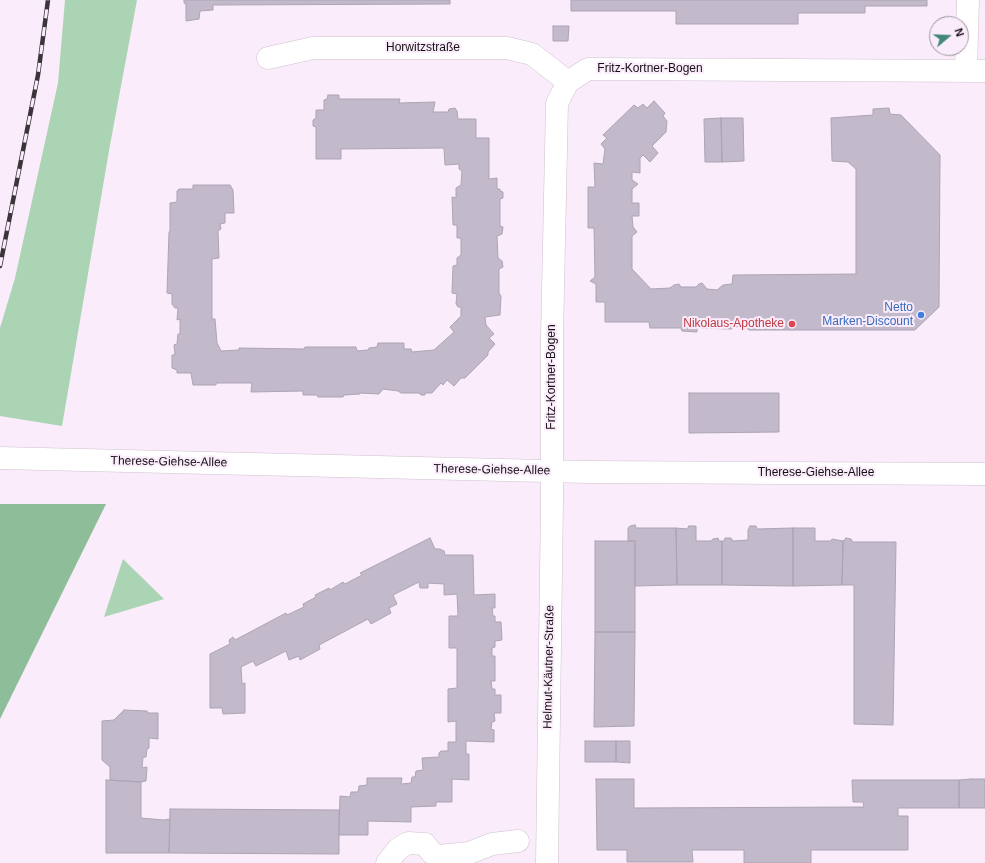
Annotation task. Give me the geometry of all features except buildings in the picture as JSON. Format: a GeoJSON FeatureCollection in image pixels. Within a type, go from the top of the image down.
{"type":"FeatureCollection","features":[{"type":"Feature","properties":{"kind":"street"},"geometry":{"type":"LineString","coordinates":[[968,0],[976,70]]}},
{"type":"Feature","properties":{"kind":"street","name":"Horwitzstraße"},"geometry":{"type":"LineString","coordinates":[[268,58],[313,48],[507,48],[532,54],[568,82]]}},
{"type":"Feature","properties":{"kind":"street","name":"Fritz-Kortner-Bogen"},"geometry":{"type":"LineString","coordinates":[[552,471],[552,329],[556,103],[568,82],[588,69],[976,70]]}},
{"type":"Feature","properties":{"kind":"street","name":"Therese-Giehse-Allee"},"geometry":{"type":"LineString","coordinates":[[0,458],[552,471],[985,474]]}},
{"type":"Feature","properties":{"kind":"street","name":"Helmut-Käutner-Straße"},"geometry":{"type":"LineString","coordinates":[[547,863],[552,471]]}},
{"type":"Feature","properties":{"kind":"street"},"geometry":{"type":"LineString","coordinates":[[387,863],[398,849],[408,844],[425,844],[432,853],[439,856],[469,853],[492,844],[518,841]]}},
{"type":"Feature","properties":{"kind":"green space"},"geometry":{"type":"Polygon","coordinates":[[[65,0],[137,0],[110,145],[62,426],[0,416],[0,328],[15,278],[58,83],[65,0]]]}},
{"type":"Feature","properties":{"kind":"green space"},"geometry":{"type":"Polygon","coordinates":[[[0,504],[106,504],[0,719],[0,504]]]}},
{"type":"Feature","properties":{"kind":"green space"},"geometry":{"type":"Polygon","coordinates":[[[123,559],[164,599],[104,617],[123,559]]]}},
{"type":"Feature","properties":{"kind":"railway"},"geometry":{"type":"LineString","coordinates":[[0,266],[38,75],[48,0]]}},
{"type":"Feature","properties":{"kind":"place","name":"Netto Marken-Discount"},"geometry":{"type":"Point","coordinates":[921,315]}},
{"type":"Feature","properties":{"kind":"place","name":"Nikolaus-Apotheke"},"geometry":{"type":"Point","coordinates":[792,324]}}]}
